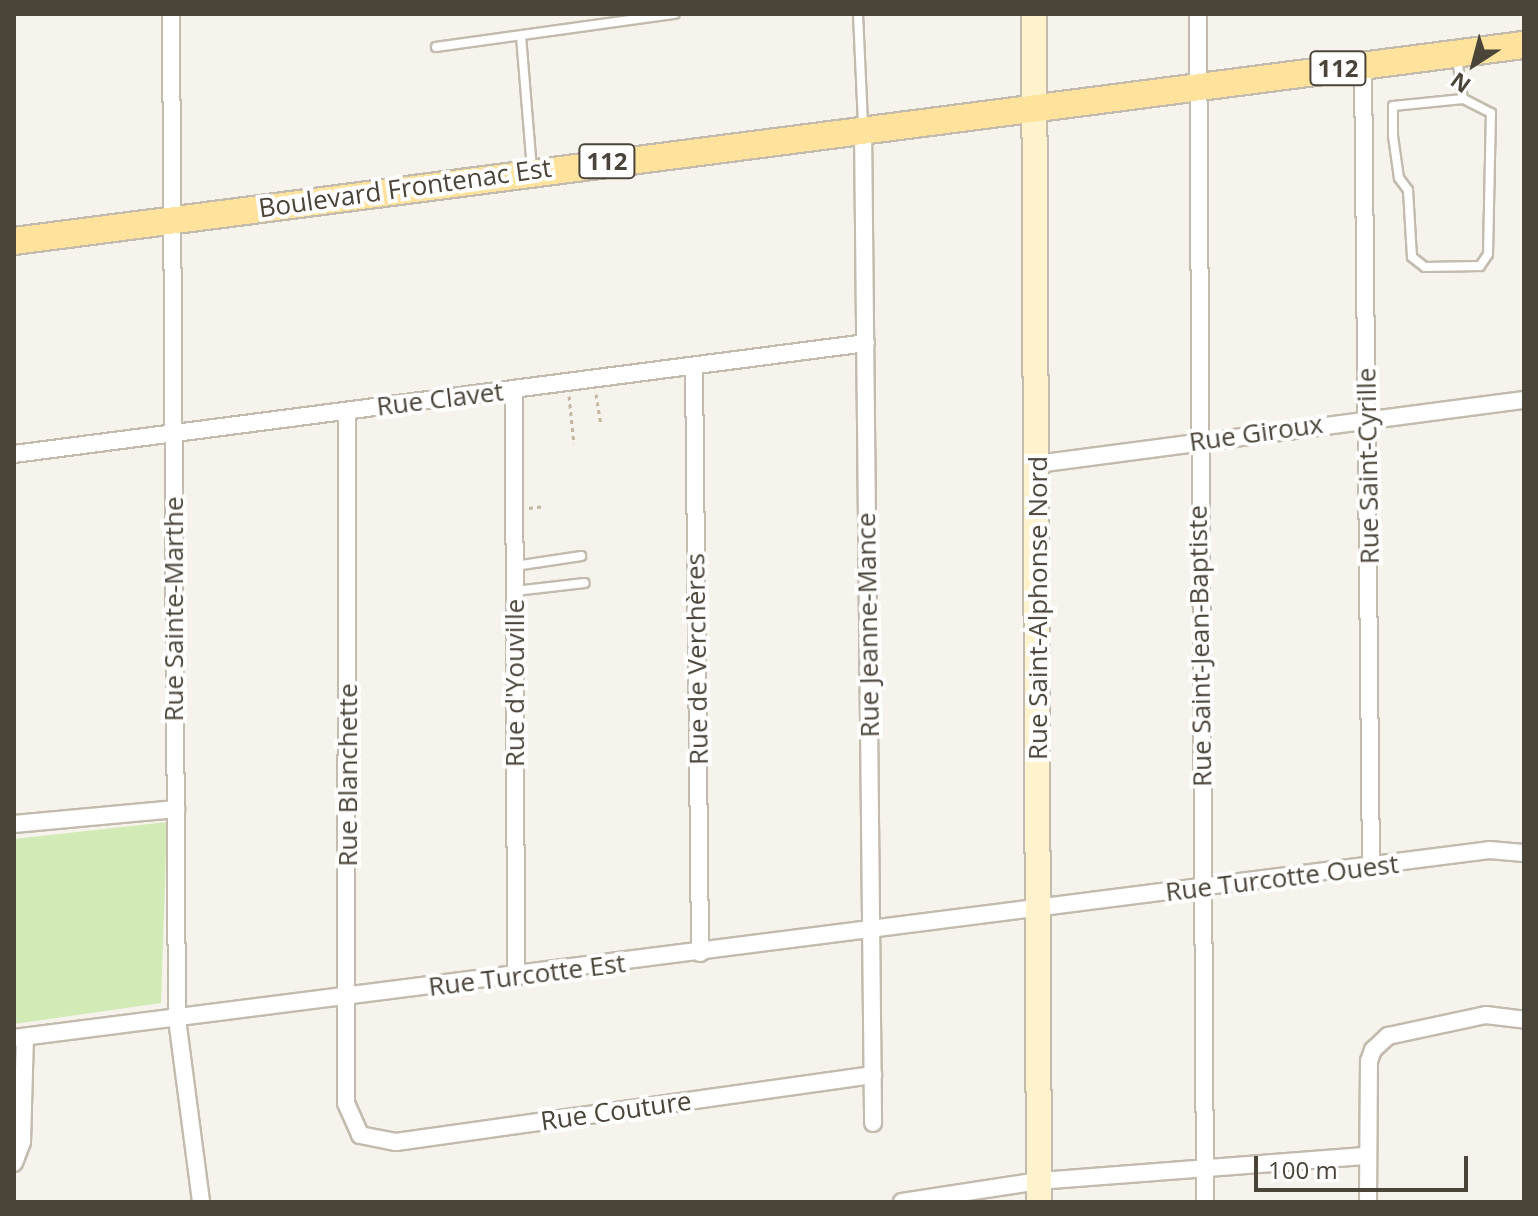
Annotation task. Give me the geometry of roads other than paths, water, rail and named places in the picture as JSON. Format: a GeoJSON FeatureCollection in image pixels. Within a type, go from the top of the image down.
{"type":"FeatureCollection","features":[{"type":"Feature","properties":{"kind":"main road","name":"Rue Saint-Alphonse Nord"},"geometry":{"type":"LineString","coordinates":[[1034,14],[1039,1191]]}},
{"type":"Feature","properties":{"kind":"main road","name":"112"},"geometry":{"type":"LineString","coordinates":[[1035,110],[1524,45]]}},
{"type":"Feature","properties":{"kind":"main road","name":"Boulevard Frontenac Est"},"geometry":{"type":"LineString","coordinates":[[14,241],[863,127],[1035,110]]}},
{"type":"Feature","properties":{"kind":"street","name":"Rue Sainte-Marthe"},"geometry":{"type":"LineString","coordinates":[[171,14],[177,1019],[201,1202]]}},
{"type":"Feature","properties":{"kind":"street","name":"Rue Saint-Jean-Baptiste"},"geometry":{"type":"LineString","coordinates":[[1198,14],[1198,441],[1205,1202]]}},
{"type":"Feature","properties":{"kind":"street","name":"Rue Saint-Cyrille"},"geometry":{"type":"LineString","coordinates":[[1363,64],[1371,868]]}},
{"type":"Feature","properties":{"kind":"street","name":"Rue Jeanne-Mance"},"geometry":{"type":"LineString","coordinates":[[863,127],[873,1123]]}},
{"type":"Feature","properties":{"kind":"street","name":"Rue Clavet"},"geometry":{"type":"LineString","coordinates":[[14,454],[866,343]]}},
{"type":"Feature","properties":{"kind":"street","name":"Rue de Verchères"},"geometry":{"type":"LineString","coordinates":[[694,366],[700,953]]}},
{"type":"Feature","properties":{"kind":"street","name":"Rue d'Youville"},"geometry":{"type":"LineString","coordinates":[[514,389],[516,977]]}},
{"type":"Feature","properties":{"kind":"street","name":"Rue Giroux"},"geometry":{"type":"LineString","coordinates":[[1037,464],[1524,400]]}},
{"type":"Feature","properties":{"kind":"street","name":"Rue Blanchette"},"geometry":{"type":"LineString","coordinates":[[347,411],[349,998],[346,1103],[360,1135]]}},
{"type":"Feature","properties":{"kind":"street"},"geometry":{"type":"LineString","coordinates":[[14,824],[176,809]]}},
{"type":"Feature","properties":{"kind":"street","name":"Rue Turcotte Ouest"},"geometry":{"type":"LineString","coordinates":[[1040,911],[1202,885],[1371,868],[1489,850],[1524,853]]}},
{"type":"Feature","properties":{"kind":"street","name":"Rue Turcotte Est"},"geometry":{"type":"LineString","coordinates":[[19,1037],[1040,911]]}},
{"type":"Feature","properties":{"kind":"street"},"geometry":{"type":"LineString","coordinates":[[1368,1202],[1369,1061],[1381,1041],[1486,1015],[1524,1020]]}},
{"type":"Feature","properties":{"kind":"street"},"geometry":{"type":"LineString","coordinates":[[14,1163],[22,1142],[19,1037]]}},
{"type":"Feature","properties":{"kind":"street","name":"Rue Couture"},"geometry":{"type":"LineString","coordinates":[[360,1135],[396,1142],[873,1075]]}},
{"type":"Feature","properties":{"kind":"street"},"geometry":{"type":"LineString","coordinates":[[902,1202],[1039,1191],[1205,1168],[1366,1156]]}},
{"type":"Feature","properties":{"kind":"lane"},"geometry":{"type":"LineString","coordinates":[[436,47],[675,14]]}},
{"type":"Feature","properties":{"kind":"lane"},"geometry":{"type":"LineString","coordinates":[[858,14],[863,127]]}},
{"type":"Feature","properties":{"kind":"lane"},"geometry":{"type":"LineString","coordinates":[[521,36],[532,171]]}},
{"type":"Feature","properties":{"kind":"lane"},"geometry":{"type":"LineString","coordinates":[[1457,53],[1463,99]]}},
{"type":"Feature","properties":{"kind":"lane"},"geometry":{"type":"LineString","coordinates":[[1463,99],[1491,113],[1488,254],[1480,266],[1425,267],[1412,257],[1393,106],[1463,99]]}},
{"type":"Feature","properties":{"kind":"lane"},"geometry":{"type":"LineString","coordinates":[[514,566],[581,556]]}},
{"type":"Feature","properties":{"kind":"lane"},"geometry":{"type":"LineString","coordinates":[[515,591],[585,583]]}}]}
